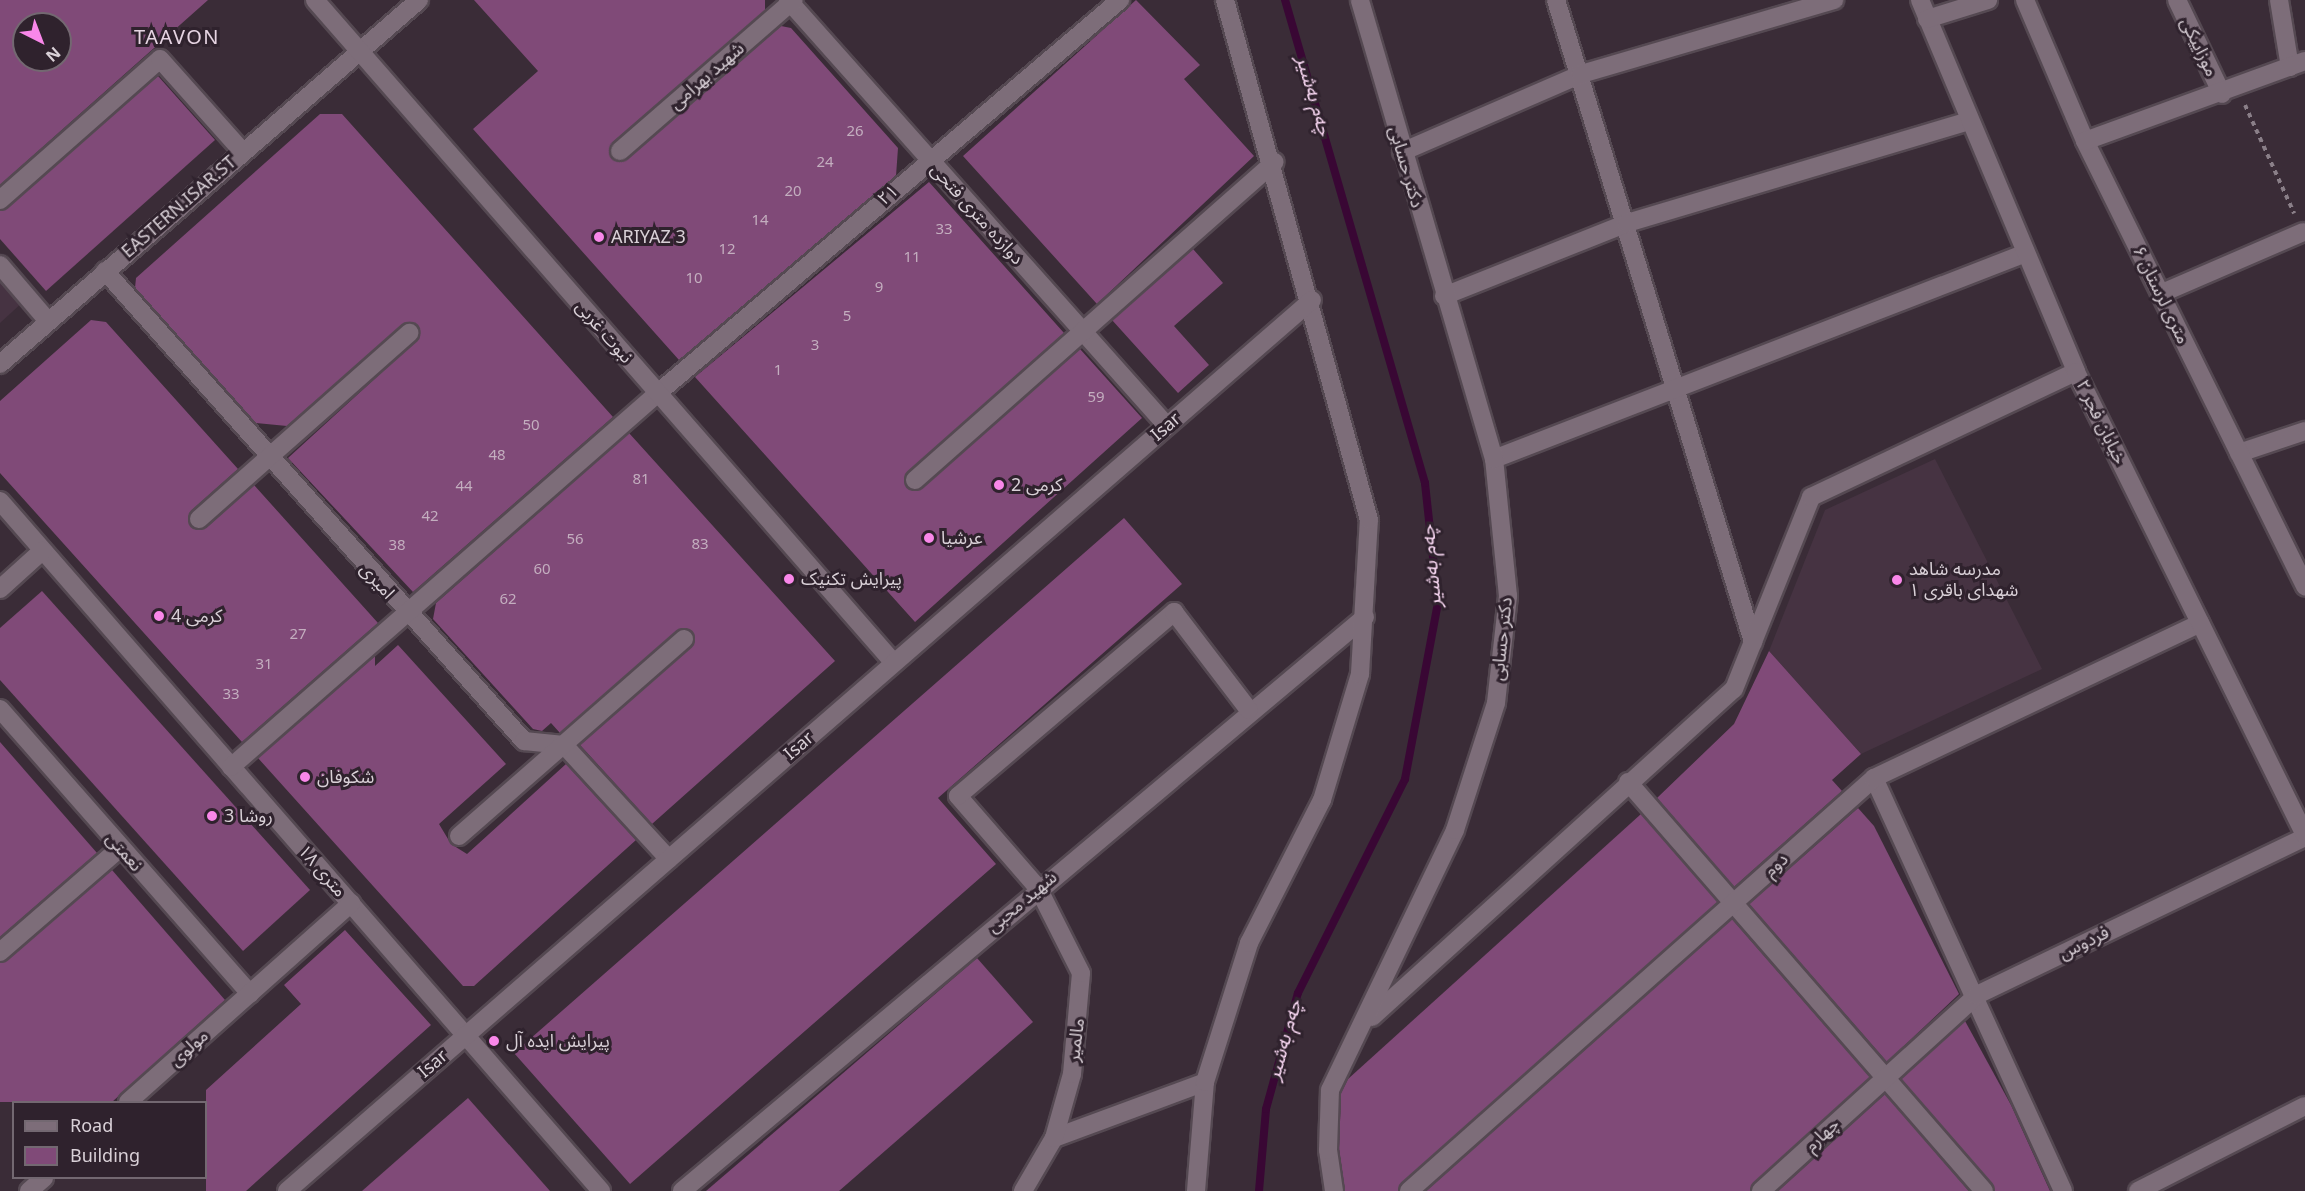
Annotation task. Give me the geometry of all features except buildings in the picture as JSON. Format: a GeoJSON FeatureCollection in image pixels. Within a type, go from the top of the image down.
{"type":"FeatureCollection","features":[{"type":"Feature","properties":{"kind":"street","name":"نبوت غربی"},"geometry":{"type":"LineString","coordinates":[[315,0],[894,663]]}},
{"type":"Feature","properties":{"kind":"street","name":"EASTERN.ISAR.ST"},"geometry":{"type":"LineString","coordinates":[[0,364],[419,0]]}},
{"type":"Feature","properties":{"kind":"street","name":"۲۱"},"geometry":{"type":"LineString","coordinates":[[231,767],[658,393],[929,160],[1120,0]]}},
{"type":"Feature","properties":{"kind":"street"},"geometry":{"type":"LineString","coordinates":[[1196,1191],[1195,1170],[1205,1082],[1249,943],[1322,800],[1360,674],[1369,520],[1274,162],[1225,0]]}},
{"type":"Feature","properties":{"kind":"street","name":"دکتر حسابی"},"geometry":{"type":"LineString","coordinates":[[1334,1191],[1328,1150],[1330,1090],[1365,1023],[1455,830],[1496,703],[1508,596],[1494,459],[1444,296],[1360,0]]}},
{"type":"Feature","properties":{"kind":"street"},"geometry":{"type":"LineString","coordinates":[[1556,0],[1627,223],[1671,388],[1753,642]]}},
{"type":"Feature","properties":{"kind":"street"},"geometry":{"type":"LineString","coordinates":[[1402,152],[1581,74],[1834,0]]}},
{"type":"Feature","properties":{"kind":"street","name":"خیابان فجر ۲"},"geometry":{"type":"LineString","coordinates":[[1920,0],[2076,372],[2305,836]]}},
{"type":"Feature","properties":{"kind":"street"},"geometry":{"type":"LineString","coordinates":[[1927,19],[1988,0]]}},
{"type":"Feature","properties":{"kind":"street","name":"۶ متری لرستان"},"geometry":{"type":"LineString","coordinates":[[2025,0],[2085,141],[2305,587]]}},
{"type":"Feature","properties":{"kind":"street","name":"موزاییکی"},"geometry":{"type":"LineString","coordinates":[[2177,0],[2230,91]]}},
{"type":"Feature","properties":{"kind":"street"},"geometry":{"type":"LineString","coordinates":[[2085,141],[2230,91],[2298,64],[2279,0]]}},
{"type":"Feature","properties":{"kind":"street","name":"دوازده متری فتحی"},"geometry":{"type":"LineString","coordinates":[[790,1],[1167,426]]}},
{"type":"Feature","properties":{"kind":"street","name":"شهید بهرامی"},"geometry":{"type":"LineString","coordinates":[[620,152],[790,1]]}},
{"type":"Feature","properties":{"kind":"street"},"geometry":{"type":"LineString","coordinates":[[0,201],[160,58],[243,152]]}},
{"type":"Feature","properties":{"kind":"street"},"geometry":{"type":"LineString","coordinates":[[1444,296],[1627,223],[1970,121]]}},
{"type":"Feature","properties":{"kind":"street"},"geometry":{"type":"LineString","coordinates":[[915,480],[1274,162]]}},
{"type":"Feature","properties":{"kind":"street"},"geometry":{"type":"LineString","coordinates":[[2160,294],[2303,232]]}},
{"type":"Feature","properties":{"kind":"street"},"geometry":{"type":"LineString","coordinates":[[1494,459],[1671,388],[2026,253]]}},
{"type":"Feature","properties":{"kind":"street"},"geometry":{"type":"LineString","coordinates":[[0,266],[48,321]]}},
{"type":"Feature","properties":{"kind":"street","name":"امیری"},"geometry":{"type":"LineString","coordinates":[[105,271],[407,614],[524,741],[564,745]]}},
{"type":"Feature","properties":{"kind":"street","name":"Isar"},"geometry":{"type":"LineString","coordinates":[[287,1191],[1312,300]]}},
{"type":"Feature","properties":{"kind":"street"},"geometry":{"type":"LineString","coordinates":[[199,519],[409,333]]}},
{"type":"Feature","properties":{"kind":"street"},"geometry":{"type":"LineString","coordinates":[[1365,1023],[1628,782],[1734,689],[1811,497],[2076,372]]}},
{"type":"Feature","properties":{"kind":"street"},"geometry":{"type":"LineString","coordinates":[[2239,453],[2305,431]]}},
{"type":"Feature","properties":{"kind":"street"},"geometry":{"type":"LineString","coordinates":[[0,501],[42,551],[0,589]]}},
{"type":"Feature","properties":{"kind":"street","name":"۱۸ متری"},"geometry":{"type":"LineString","coordinates":[[42,551],[601,1191]]}},
{"type":"Feature","properties":{"kind":"street","name":"مالمیر"},"geometry":{"type":"LineString","coordinates":[[1023,1191],[1054,1138],[1072,1074],[1081,973],[1038,888],[958,796],[1174,612],[1249,710]]}},
{"type":"Feature","properties":{"kind":"street","name":"شهید محبی"},"geometry":{"type":"LineString","coordinates":[[682,1191],[1249,710],[1365,617]]}},
{"type":"Feature","properties":{"kind":"street","name":"دوم"},"geometry":{"type":"LineString","coordinates":[[1409,1191],[1874,778],[2200,623]]}},
{"type":"Feature","properties":{"kind":"street"},"geometry":{"type":"LineString","coordinates":[[459,836],[684,639]]}},
{"type":"Feature","properties":{"kind":"street","name":"نعمتی"},"geometry":{"type":"LineString","coordinates":[[0,709],[250,994]]}},
{"type":"Feature","properties":{"kind":"street"},"geometry":{"type":"LineString","coordinates":[[564,745],[669,859]]}},
{"type":"Feature","properties":{"kind":"street"},"geometry":{"type":"LineString","coordinates":[[1874,778],[1977,995],[2063,1191]]}},
{"type":"Feature","properties":{"kind":"street"},"geometry":{"type":"LineString","coordinates":[[1628,782],[1735,902],[1883,1079],[1984,1191]]}},
{"type":"Feature","properties":{"kind":"street","name":"فردوس"},"geometry":{"type":"LineString","coordinates":[[1883,1079],[1977,995],[2305,836]]}},
{"type":"Feature","properties":{"kind":"street"},"geometry":{"type":"LineString","coordinates":[[0,952],[120,848]]}},
{"type":"Feature","properties":{"kind":"street","name":"مولوی"},"geometry":{"type":"LineString","coordinates":[[129,1101],[351,903]]}},
{"type":"Feature","properties":{"kind":"street","name":"چهارم"},"geometry":{"type":"LineString","coordinates":[[1761,1191],[1883,1079]]}},
{"type":"Feature","properties":{"kind":"street"},"geometry":{"type":"LineString","coordinates":[[1054,1138],[1205,1082]]}},
{"type":"Feature","properties":{"kind":"street"},"geometry":{"type":"LineString","coordinates":[[2138,1191],[2305,1106]]}},
{"type":"Feature","properties":{"kind":"street"},"geometry":{"type":"LineString","coordinates":[[1185,1191],[1195,1170]]}},
{"type":"Feature","properties":{"kind":"street"},"geometry":{"type":"LineString","coordinates":[[29,1191],[43,1179]]}},
{"type":"Feature","properties":{"kind":"path"},"geometry":{"type":"LineString","coordinates":[[2230,91],[2303,232]]}},
{"type":"Feature","properties":{"kind":"shaded area"},"geometry":{"type":"Polygon","coordinates":[[[0,274],[24,301],[0,323],[0,274]]]}},
{"type":"Feature","properties":{"kind":"shaded area","name":"مدرسه شاهد شهدای باقری ۱"},"geometry":{"type":"Polygon","coordinates":[[[1935,459],[2042,669],[1861,754],[1769,651],[1825,510],[1935,459]]]}},
{"type":"Feature","properties":{"kind":"waterway","name":"چەم بەشیر"},"geometry":{"type":"LineString","coordinates":[[1259,1191],[1266,1109],[1298,993],[1405,779],[1438,603],[1425,483],[1285,0]]}},
{"type":"Feature","properties":{"kind":"place","name":"ARIYAZ 3"},"geometry":{"type":"Point","coordinates":[599,237]}},
{"type":"Feature","properties":{"kind":"place","name":"کرمی 2"},"geometry":{"type":"Point","coordinates":[999,485]}},
{"type":"Feature","properties":{"kind":"place","name":"عرشیا"},"geometry":{"type":"Point","coordinates":[929,538]}},
{"type":"Feature","properties":{"kind":"place","name":"پیرایش تکنیک"},"geometry":{"type":"Point","coordinates":[789,579]}},
{"type":"Feature","properties":{"kind":"place","name":"مدرسه شاهد شهدای باقری ۱"},"geometry":{"type":"Point","coordinates":[1897,580]}},
{"type":"Feature","properties":{"kind":"place","name":"کرمی 4"},"geometry":{"type":"Point","coordinates":[159,616]}},
{"type":"Feature","properties":{"kind":"place","name":"شکوفان"},"geometry":{"type":"Point","coordinates":[305,777]}},
{"type":"Feature","properties":{"kind":"place","name":"روشا 3"},"geometry":{"type":"Point","coordinates":[212,816]}},
{"type":"Feature","properties":{"kind":"place","name":"پیرایش ایده آل"},"geometry":{"type":"Point","coordinates":[494,1041]}},
{"type":"Feature","properties":{"kind":"district","name":"TAAVON"},"geometry":{"type":"Point","coordinates":[177,38]}}]}
